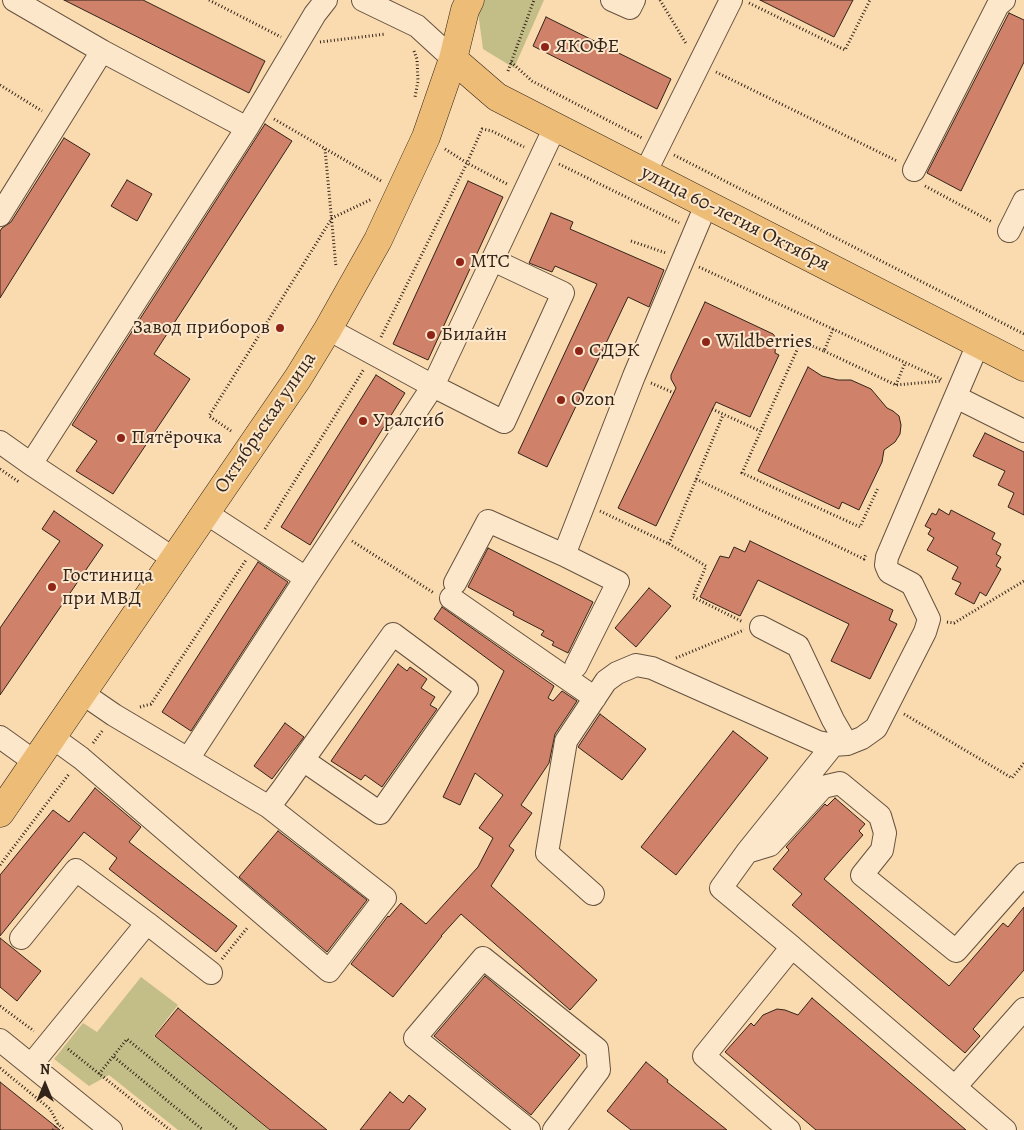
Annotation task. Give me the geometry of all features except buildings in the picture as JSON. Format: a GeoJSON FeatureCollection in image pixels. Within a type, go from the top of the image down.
{"type":"FeatureCollection","features":[{"type":"Feature","properties":{"kind":"main road","name":"Октябрьская улица"},"geometry":{"type":"LineString","coordinates":[[0,813],[298,378],[328,329],[378,240],[422,146],[453,59],[465,10],[470,0]]}},
{"type":"Feature","properties":{"kind":"main road","name":"улица 60-летия Октября"},"geometry":{"type":"LineString","coordinates":[[453,59],[497,97],[1024,367]]}},
{"type":"Feature","properties":{"kind":"street"},"geometry":{"type":"LineString","coordinates":[[14,0],[102,51],[252,119]]}},
{"type":"Feature","properties":{"kind":"street"},"geometry":{"type":"LineString","coordinates":[[31,464],[326,0]]}},
{"type":"Feature","properties":{"kind":"street"},"geometry":{"type":"LineString","coordinates":[[363,0],[416,26],[453,59]]}},
{"type":"Feature","properties":{"kind":"street"},"geometry":{"type":"LineString","coordinates":[[612,0],[630,8],[634,0]]}},
{"type":"Feature","properties":{"kind":"street"},"geometry":{"type":"LineString","coordinates":[[645,173],[731,0]]}},
{"type":"Feature","properties":{"kind":"street"},"geometry":{"type":"LineString","coordinates":[[914,170],[998,5],[1004,0]]}},
{"type":"Feature","properties":{"kind":"street"},"geometry":{"type":"LineString","coordinates":[[0,215],[102,51]]}},
{"type":"Feature","properties":{"kind":"street"},"geometry":{"type":"LineString","coordinates":[[188,759],[433,386],[555,127]]}},
{"type":"Feature","properties":{"kind":"street"},"geometry":{"type":"LineString","coordinates":[[1009,231],[1024,201]]}},
{"type":"Feature","properties":{"kind":"street"},"geometry":{"type":"LineString","coordinates":[[564,555],[634,376],[706,205]]}},
{"type":"Feature","properties":{"kind":"street"},"geometry":{"type":"LineString","coordinates":[[328,329],[504,422],[563,293],[493,260]]}},
{"type":"Feature","properties":{"kind":"street"},"geometry":{"type":"LineString","coordinates":[[593,894],[547,853],[566,741],[606,681],[617,673],[636,665],[652,668],[818,742],[840,745],[862,738],[876,728],[925,632],[928,619],[912,584],[889,572],[886,565],[887,556],[947,389],[978,344]]}},
{"type":"Feature","properties":{"kind":"street"},"geometry":{"type":"LineString","coordinates":[[947,389],[1024,431]]}},
{"type":"Feature","properties":{"kind":"street"},"geometry":{"type":"LineString","coordinates":[[0,442],[174,559]]}},
{"type":"Feature","properties":{"kind":"street"},"geometry":{"type":"LineString","coordinates":[[206,513],[306,578]]}},
{"type":"Feature","properties":{"kind":"street"},"geometry":{"type":"LineString","coordinates":[[576,666],[618,582],[564,555],[488,521],[453,590],[595,698]]}},
{"type":"Feature","properties":{"kind":"street"},"geometry":{"type":"LineString","coordinates":[[757,627],[798,646],[833,720],[840,745]]}},
{"type":"Feature","properties":{"kind":"street"},"geometry":{"type":"LineString","coordinates":[[269,807],[393,634],[467,689],[380,813],[303,760]]}},
{"type":"Feature","properties":{"kind":"street"},"geometry":{"type":"LineString","coordinates":[[52,737],[81,758],[329,971],[385,898],[269,807],[114,715],[82,693]]}},
{"type":"Feature","properties":{"kind":"street"},"geometry":{"type":"LineString","coordinates":[[0,737],[35,762]]}},
{"type":"Feature","properties":{"kind":"street"},"geometry":{"type":"LineString","coordinates":[[840,745],[747,852],[720,888],[792,947],[1005,1130]]}},
{"type":"Feature","properties":{"kind":"street"},"geometry":{"type":"LineString","coordinates":[[747,852],[770,844],[823,787],[840,783],[880,816],[884,833],[882,850],[862,875],[956,951],[1024,874]]}},
{"type":"Feature","properties":{"kind":"street"},"geometry":{"type":"LineString","coordinates":[[22,938],[76,870],[211,973]]}},
{"type":"Feature","properties":{"kind":"street"},"geometry":{"type":"LineString","coordinates":[[31,1065],[146,923]]}},
{"type":"Feature","properties":{"kind":"street"},"geometry":{"type":"LineString","coordinates":[[789,1130],[704,1056],[792,947]]}},
{"type":"Feature","properties":{"kind":"street"},"geometry":{"type":"LineString","coordinates":[[529,1130],[416,1038],[483,958],[596,1048],[599,1070],[554,1130]]}},
{"type":"Feature","properties":{"kind":"street"},"geometry":{"type":"LineString","coordinates":[[955,1087],[1024,1009]]}},
{"type":"Feature","properties":{"kind":"street"},"geometry":{"type":"LineString","coordinates":[[0,1040],[111,1130]]}},
{"type":"Feature","properties":{"kind":"path"},"geometry":{"type":"LineString","coordinates":[[508,71],[534,0]]}},
{"type":"Feature","properties":{"kind":"path"},"geometry":{"type":"LineString","coordinates":[[660,0],[699,63],[914,170],[916,182],[1009,231]]}},
{"type":"Feature","properties":{"kind":"path"},"geometry":{"type":"LineString","coordinates":[[744,0],[845,50],[870,0]]}},
{"type":"Feature","properties":{"kind":"path"},"geometry":{"type":"LineString","coordinates":[[412,46],[417,59],[418,81],[413,104]]}},
{"type":"Feature","properties":{"kind":"path"},"geometry":{"type":"LineString","coordinates":[[511,62],[532,82],[1024,334]]}},
{"type":"Feature","properties":{"kind":"path"},"geometry":{"type":"LineString","coordinates":[[0,85],[59,121]]}},
{"type":"Feature","properties":{"kind":"path"},"geometry":{"type":"LineString","coordinates":[[252,119],[325,149],[382,181],[378,190]]}},
{"type":"Feature","properties":{"kind":"path"},"geometry":{"type":"LineString","coordinates":[[467,164],[482,129],[492,131],[695,232]]}},
{"type":"Feature","properties":{"kind":"path"},"geometry":{"type":"LineString","coordinates":[[325,149],[336,267]]}},
{"type":"Feature","properties":{"kind":"path"},"geometry":{"type":"LineString","coordinates":[[445,149],[467,164],[524,192]]}},
{"type":"Feature","properties":{"kind":"path"},"geometry":{"type":"LineString","coordinates":[[231,431],[209,416],[332,218],[374,198]]}},
{"type":"Feature","properties":{"kind":"path"},"geometry":{"type":"LineString","coordinates":[[631,241],[683,260],[833,329],[905,363],[947,389]]}},
{"type":"Feature","properties":{"kind":"path"},"geometry":{"type":"LineString","coordinates":[[824,351],[833,329]]}},
{"type":"Feature","properties":{"kind":"path"},"geometry":{"type":"LineString","coordinates":[[878,488],[860,527],[742,473],[801,341],[896,385],[947,389]]}},
{"type":"Feature","properties":{"kind":"path"},"geometry":{"type":"LineString","coordinates":[[896,385],[905,363]]}},
{"type":"Feature","properties":{"kind":"path"},"geometry":{"type":"LineString","coordinates":[[712,410],[760,431]]}},
{"type":"Feature","properties":{"kind":"path"},"geometry":{"type":"LineString","coordinates":[[669,544],[723,415]]}},
{"type":"Feature","properties":{"kind":"path"},"geometry":{"type":"LineString","coordinates":[[696,479],[864,560],[868,550]]}},
{"type":"Feature","properties":{"kind":"path"},"geometry":{"type":"LineString","coordinates":[[584,503],[669,544],[706,566],[693,597],[757,627]]}},
{"type":"Feature","properties":{"kind":"path"},"geometry":{"type":"LineString","coordinates":[[337,532],[431,592],[453,590]]}},
{"type":"Feature","properties":{"kind":"path"},"geometry":{"type":"LineString","coordinates":[[928,619],[954,623],[1024,581]]}},
{"type":"Feature","properties":{"kind":"path"},"geometry":{"type":"LineString","coordinates":[[652,668],[757,627]]}},
{"type":"Feature","properties":{"kind":"path"},"geometry":{"type":"LineString","coordinates":[[888,704],[1012,778],[1024,763]]}},
{"type":"Feature","properties":{"kind":"path"},"geometry":{"type":"LineString","coordinates":[[211,973],[260,912]]}},
{"type":"Feature","properties":{"kind":"path"},"geometry":{"type":"LineString","coordinates":[[170,1130],[99,1074],[127,1040],[238,1130]]}},
{"type":"Feature","properties":{"kind":"path"},"geometry":{"type":"LineString","coordinates":[[114,1057],[204,1130]]}},
{"type":"Feature","properties":{"kind":"path"},"geometry":{"type":"LineString","coordinates":[[0,1068],[50,1109],[58,1124],[65,1130]]}},
{"type":"Feature","properties":{"kind":"path"},"geometry":{"type":"LineString","coordinates":[[53,1130],[58,1124]]}},
{"type":"Feature","properties":{"kind":"shaded area"},"geometry":{"type":"Polygon","coordinates":[[[483,0],[544,0],[514,68],[483,49],[478,12],[483,0]]]}},
{"type":"Feature","properties":{"kind":"shaded area"},"geometry":{"type":"Polygon","coordinates":[[[141,977],[178,1005],[154,1036],[269,1130],[178,1130],[109,1075],[89,1086],[54,1059],[83,1023],[97,1032],[141,977]]]}},
{"type":"Feature","properties":{"kind":"place","name":"ЯКОФЕ"},"geometry":{"type":"Point","coordinates":[545,47]}},
{"type":"Feature","properties":{"kind":"place","name":"МТС"},"geometry":{"type":"Point","coordinates":[460,262]}},
{"type":"Feature","properties":{"kind":"place","name":"Завод приборов"},"geometry":{"type":"Point","coordinates":[280,328]}},
{"type":"Feature","properties":{"kind":"place","name":"Билайн"},"geometry":{"type":"Point","coordinates":[431,335]}},
{"type":"Feature","properties":{"kind":"place","name":"Wildberries"},"geometry":{"type":"Point","coordinates":[706,342]}},
{"type":"Feature","properties":{"kind":"place","name":"СДЭК"},"geometry":{"type":"Point","coordinates":[579,351]}},
{"type":"Feature","properties":{"kind":"place","name":"Ozon"},"geometry":{"type":"Point","coordinates":[561,400]}},
{"type":"Feature","properties":{"kind":"place","name":"Уралсиб"},"geometry":{"type":"Point","coordinates":[363,421]}},
{"type":"Feature","properties":{"kind":"place","name":"Пятёрочка"},"geometry":{"type":"Point","coordinates":[121,438]}},
{"type":"Feature","properties":{"kind":"place","name":"Гостиница при МВД"},"geometry":{"type":"Point","coordinates":[52,587]}}]}
